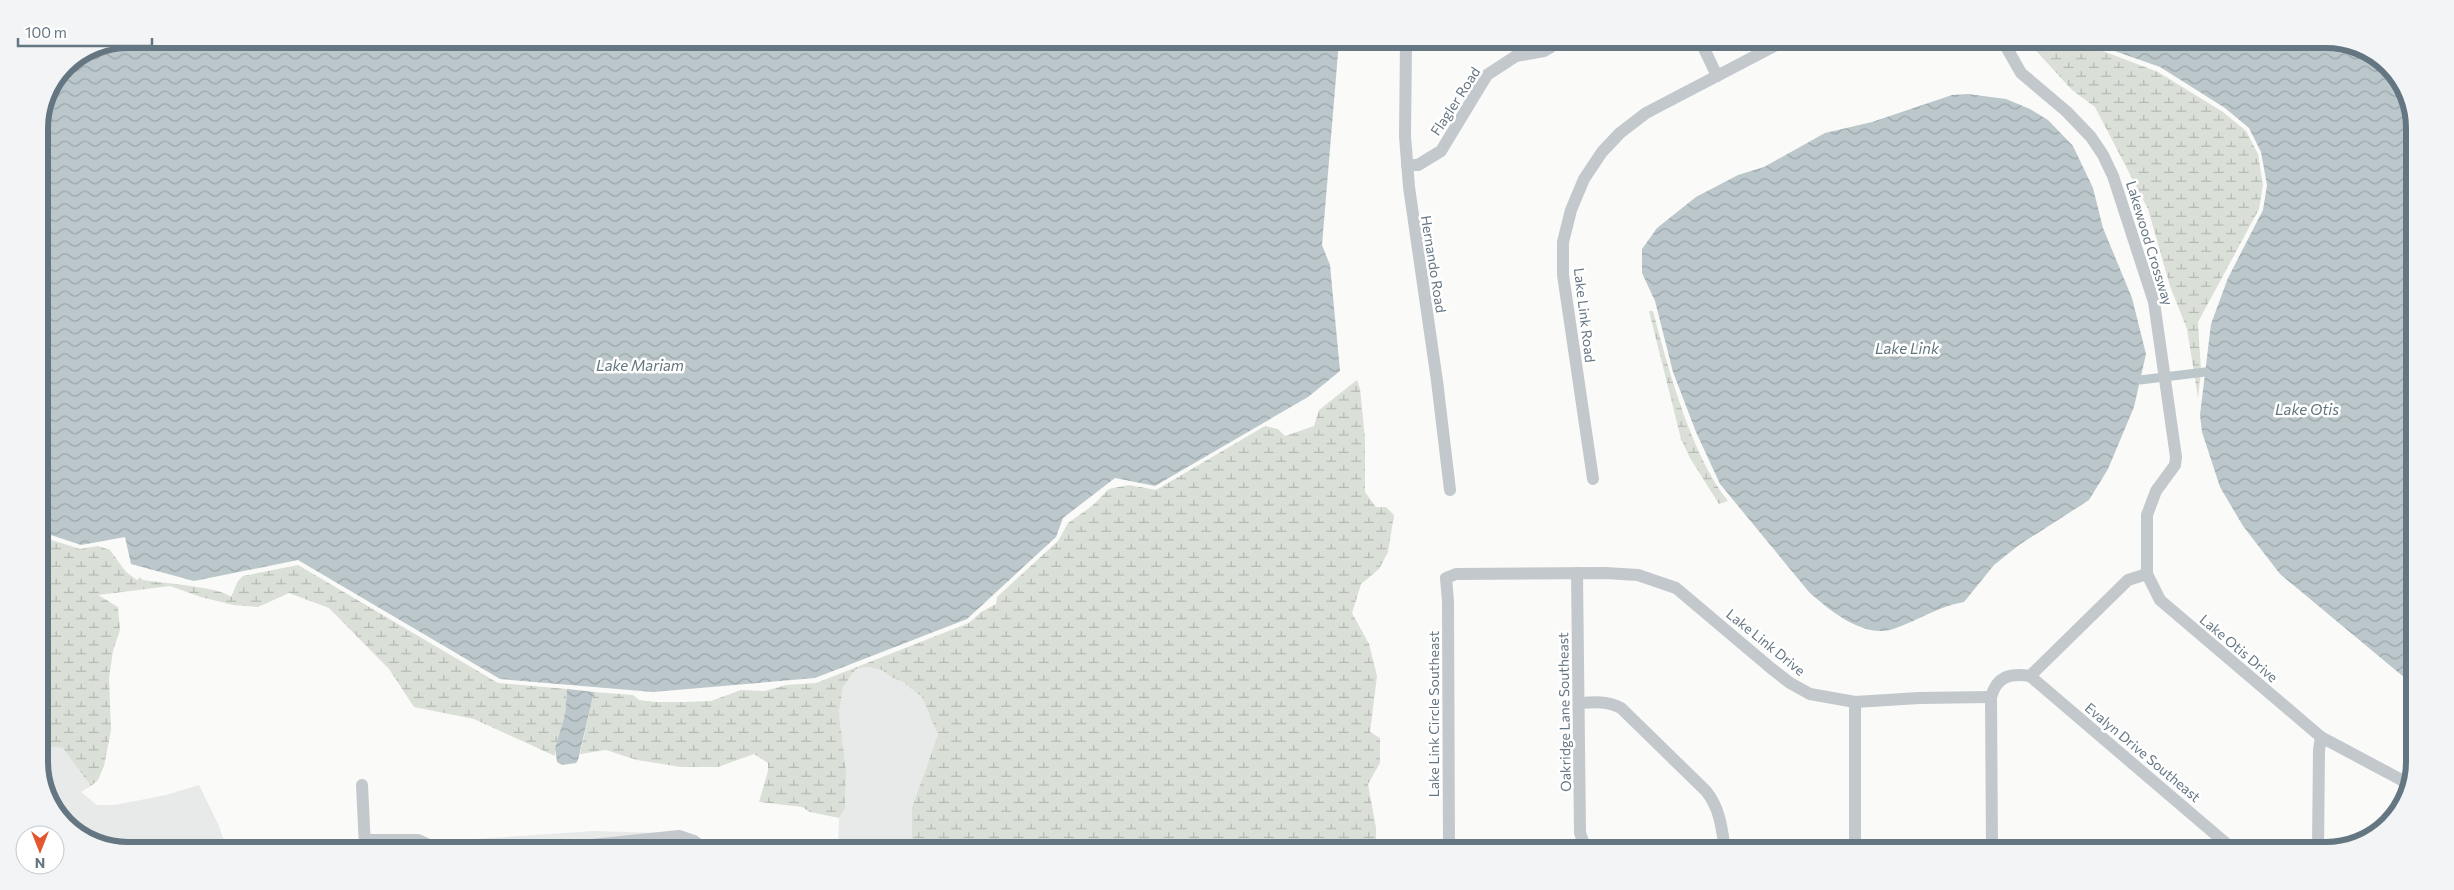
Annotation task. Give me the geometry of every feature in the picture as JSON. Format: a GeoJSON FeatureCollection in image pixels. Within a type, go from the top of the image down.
{"type":"FeatureCollection","features":[{"type":"Feature","properties":{"kind":"street","name":"Hernando Road"},"geometry":{"type":"LineString","coordinates":[[1406,47],[1405,136],[1412,222],[1437,381],[1450,490]]}},
{"type":"Feature","properties":{"kind":"street","name":"Flagler Road"},"geometry":{"type":"LineString","coordinates":[[1407,165],[1418,165],[1441,151],[1487,75],[1516,56],[1544,51],[1551,47]]}},
{"type":"Feature","properties":{"kind":"street"},"geometry":{"type":"LineString","coordinates":[[1703,47],[1717,76]]}},
{"type":"Feature","properties":{"kind":"street","name":"Lake Link Road"},"geometry":{"type":"LineString","coordinates":[[1593,479],[1563,275],[1563,242],[1570,210],[1584,179],[1602,152],[1620,133],[1646,112],[1772,47]]}},
{"type":"Feature","properties":{"kind":"street","name":"Lakewood Crossway"},"geometry":{"type":"LineString","coordinates":[[2006,47],[2021,73],[2066,111],[2104,155],[2113,176],[2154,302],[2165,365],[2176,457],[2175,465],[2156,491],[2147,515],[2147,574]]}},
{"type":"Feature","properties":{"kind":"street","name":"Lake Link Drive"},"geometry":{"type":"LineString","coordinates":[[1446,578],[1456,574],[1638,575],[1676,588],[1790,683],[1810,694],[1855,702],[1919,698],[1991,698]]}},
{"type":"Feature","properties":{"kind":"street","name":"Oakridge Lane Southeast"},"geometry":{"type":"LineString","coordinates":[[1577,574],[1580,703],[1580,833],[1583,842]]}},
{"type":"Feature","properties":{"kind":"street"},"geometry":{"type":"LineString","coordinates":[[1992,842],[1991,698],[1994,686],[2003,678],[2017,674],[2030,676],[2128,580],[2147,574]]}},
{"type":"Feature","properties":{"kind":"street","name":"Lake Otis Drive"},"geometry":{"type":"LineString","coordinates":[[2147,574],[2160,600],[2321,737],[2404,781]]}},
{"type":"Feature","properties":{"kind":"street","name":"Lake Link Circle Southeast"},"geometry":{"type":"LineString","coordinates":[[1446,578],[1449,842]]}},
{"type":"Feature","properties":{"kind":"street","name":"Evalyn Drive Southeast"},"geometry":{"type":"LineString","coordinates":[[2030,676],[2223,842]]}},
{"type":"Feature","properties":{"kind":"street"},"geometry":{"type":"LineString","coordinates":[[1580,703],[1600,701],[1621,708],[1714,801],[1719,814],[1724,842]]}},
{"type":"Feature","properties":{"kind":"street"},"geometry":{"type":"LineString","coordinates":[[1855,702],[1855,842]]}},
{"type":"Feature","properties":{"kind":"street"},"geometry":{"type":"LineString","coordinates":[[2318,842],[2319,750],[2321,737]]}},
{"type":"Feature","properties":{"kind":"street"},"geometry":{"type":"LineString","coordinates":[[362,785],[365,842]]}},
{"type":"Feature","properties":{"kind":"street"},"geometry":{"type":"LineString","coordinates":[[621,842],[679,836],[695,842]]}},
{"type":"Feature","properties":{"kind":"street"},"geometry":{"type":"LineString","coordinates":[[392,842],[418,840],[422,842]]}},
{"type":"Feature","properties":{"kind":"shaded area"},"geometry":{"type":"Polygon","coordinates":[[[867,667],[882,670],[891,677],[903,682],[922,697],[938,735],[912,807],[912,842],[838,842],[839,818],[845,808],[846,771],[839,713],[843,687],[856,669],[867,667]]]}},
{"type":"Feature","properties":{"kind":"shaded area"},"geometry":{"type":"Polygon","coordinates":[[[48,747],[63,748],[67,751],[91,786],[81,792],[97,805],[115,805],[166,795],[199,785],[219,826],[224,842],[117,842],[92,834],[71,819],[58,803],[49,779],[48,747]]]}},
{"type":"Feature","properties":{"kind":"shaded area"},"geometry":{"type":"Polygon","coordinates":[[[594,831],[660,833],[567,842],[444,842],[594,831]]]}},
{"type":"Feature","properties":{"kind":"green space"},"geometry":{"type":"Polygon","coordinates":[[[2033,47],[2091,47],[2158,72],[2223,112],[2246,131],[2258,154],[2263,185],[2259,209],[2198,322],[2201,371],[2198,398],[2187,329],[2170,286],[2148,209],[2095,107],[2072,90],[2033,47]]]}},
{"type":"Feature","properties":{"kind":"green space"},"geometry":{"type":"Polygon","coordinates":[[[1649,311],[1653,311],[1682,410],[1692,436],[1715,482],[1728,501],[1719,504],[1690,458],[1681,439],[1649,311]]]}},
{"type":"Feature","properties":{"kind":"green space"},"geometry":{"type":"Polygon","coordinates":[[[1357,380],[1360,389],[1365,438],[1365,492],[1376,507],[1386,507],[1394,515],[1388,552],[1379,569],[1361,584],[1352,613],[1369,644],[1377,676],[1370,732],[1380,738],[1380,763],[1368,784],[1376,828],[1376,842],[912,842],[912,807],[938,735],[922,697],[903,682],[891,677],[882,670],[867,667],[856,669],[843,687],[839,713],[846,771],[845,808],[839,818],[810,812],[802,807],[759,802],[768,771],[768,763],[754,754],[718,767],[681,767],[637,760],[606,750],[580,754],[594,692],[633,695],[639,700],[655,702],[711,701],[741,690],[765,691],[786,685],[816,683],[969,623],[981,612],[996,604],[997,597],[1058,541],[1068,523],[1092,506],[1109,489],[1129,485],[1156,490],[1265,426],[1278,429],[1285,436],[1314,426],[1319,410],[1357,380]]]}},
{"type":"Feature","properties":{"kind":"green space"},"geometry":{"type":"Polygon","coordinates":[[[48,539],[80,549],[98,546],[110,550],[126,572],[137,580],[140,577],[143,580],[204,588],[231,597],[238,581],[243,576],[298,565],[498,683],[567,689],[565,715],[555,748],[555,756],[474,719],[414,707],[389,669],[329,608],[289,593],[258,607],[233,605],[201,597],[170,586],[98,595],[118,607],[120,630],[113,651],[109,678],[111,730],[104,766],[98,780],[91,786],[63,748],[48,747],[48,539]]]}},
{"type":"Feature","properties":{"kind":"water","name":"Lake Mariam"},"geometry":{"type":"Polygon","coordinates":[[[127,47],[1338,47],[1322,245],[1330,265],[1340,371],[1308,397],[1155,486],[1115,478],[1063,518],[1056,537],[967,619],[815,678],[653,692],[500,679],[298,560],[194,581],[131,564],[125,537],[81,545],[48,534],[47,127],[49,111],[61,83],[83,61],[97,54],[111,49],[127,47]]]}},
{"type":"Feature","properties":{"kind":"water","name":"Lake Otis"},"geometry":{"type":"Polygon","coordinates":[[[2103,47],[2327,47],[2343,49],[2362,56],[2375,64],[2396,87],[2405,111],[2406,122],[2406,679],[2280,574],[2243,526],[2220,487],[2202,432],[2200,415],[2211,324],[2228,278],[2263,210],[2267,185],[2261,152],[2249,128],[2225,108],[2160,67],[2103,47]]]}},
{"type":"Feature","properties":{"kind":"water","name":"Lake Link"},"geometry":{"type":"Polygon","coordinates":[[[1968,94],[2006,99],[2030,109],[2048,120],[2073,146],[2093,188],[2103,228],[2132,298],[2146,354],[2134,407],[2108,469],[2089,500],[2019,545],[1994,565],[1964,602],[1937,610],[1893,629],[1882,631],[1870,630],[1848,621],[1826,607],[1809,592],[1720,484],[1696,432],[1673,372],[1655,301],[1642,273],[1642,249],[1657,228],[1696,197],[1738,175],[1764,167],[1825,133],[1872,122],[1952,95],[1968,94]]]}},
{"type":"Feature","properties":{"kind":"water"},"geometry":{"type":"Polygon","coordinates":[[[567,689],[594,692],[578,760],[576,763],[562,765],[557,762],[555,748],[565,715],[567,689]]]}},
{"type":"Feature","properties":{"kind":"waterway"},"geometry":{"type":"LineString","coordinates":[[2140,380],[2205,372]]}}]}
